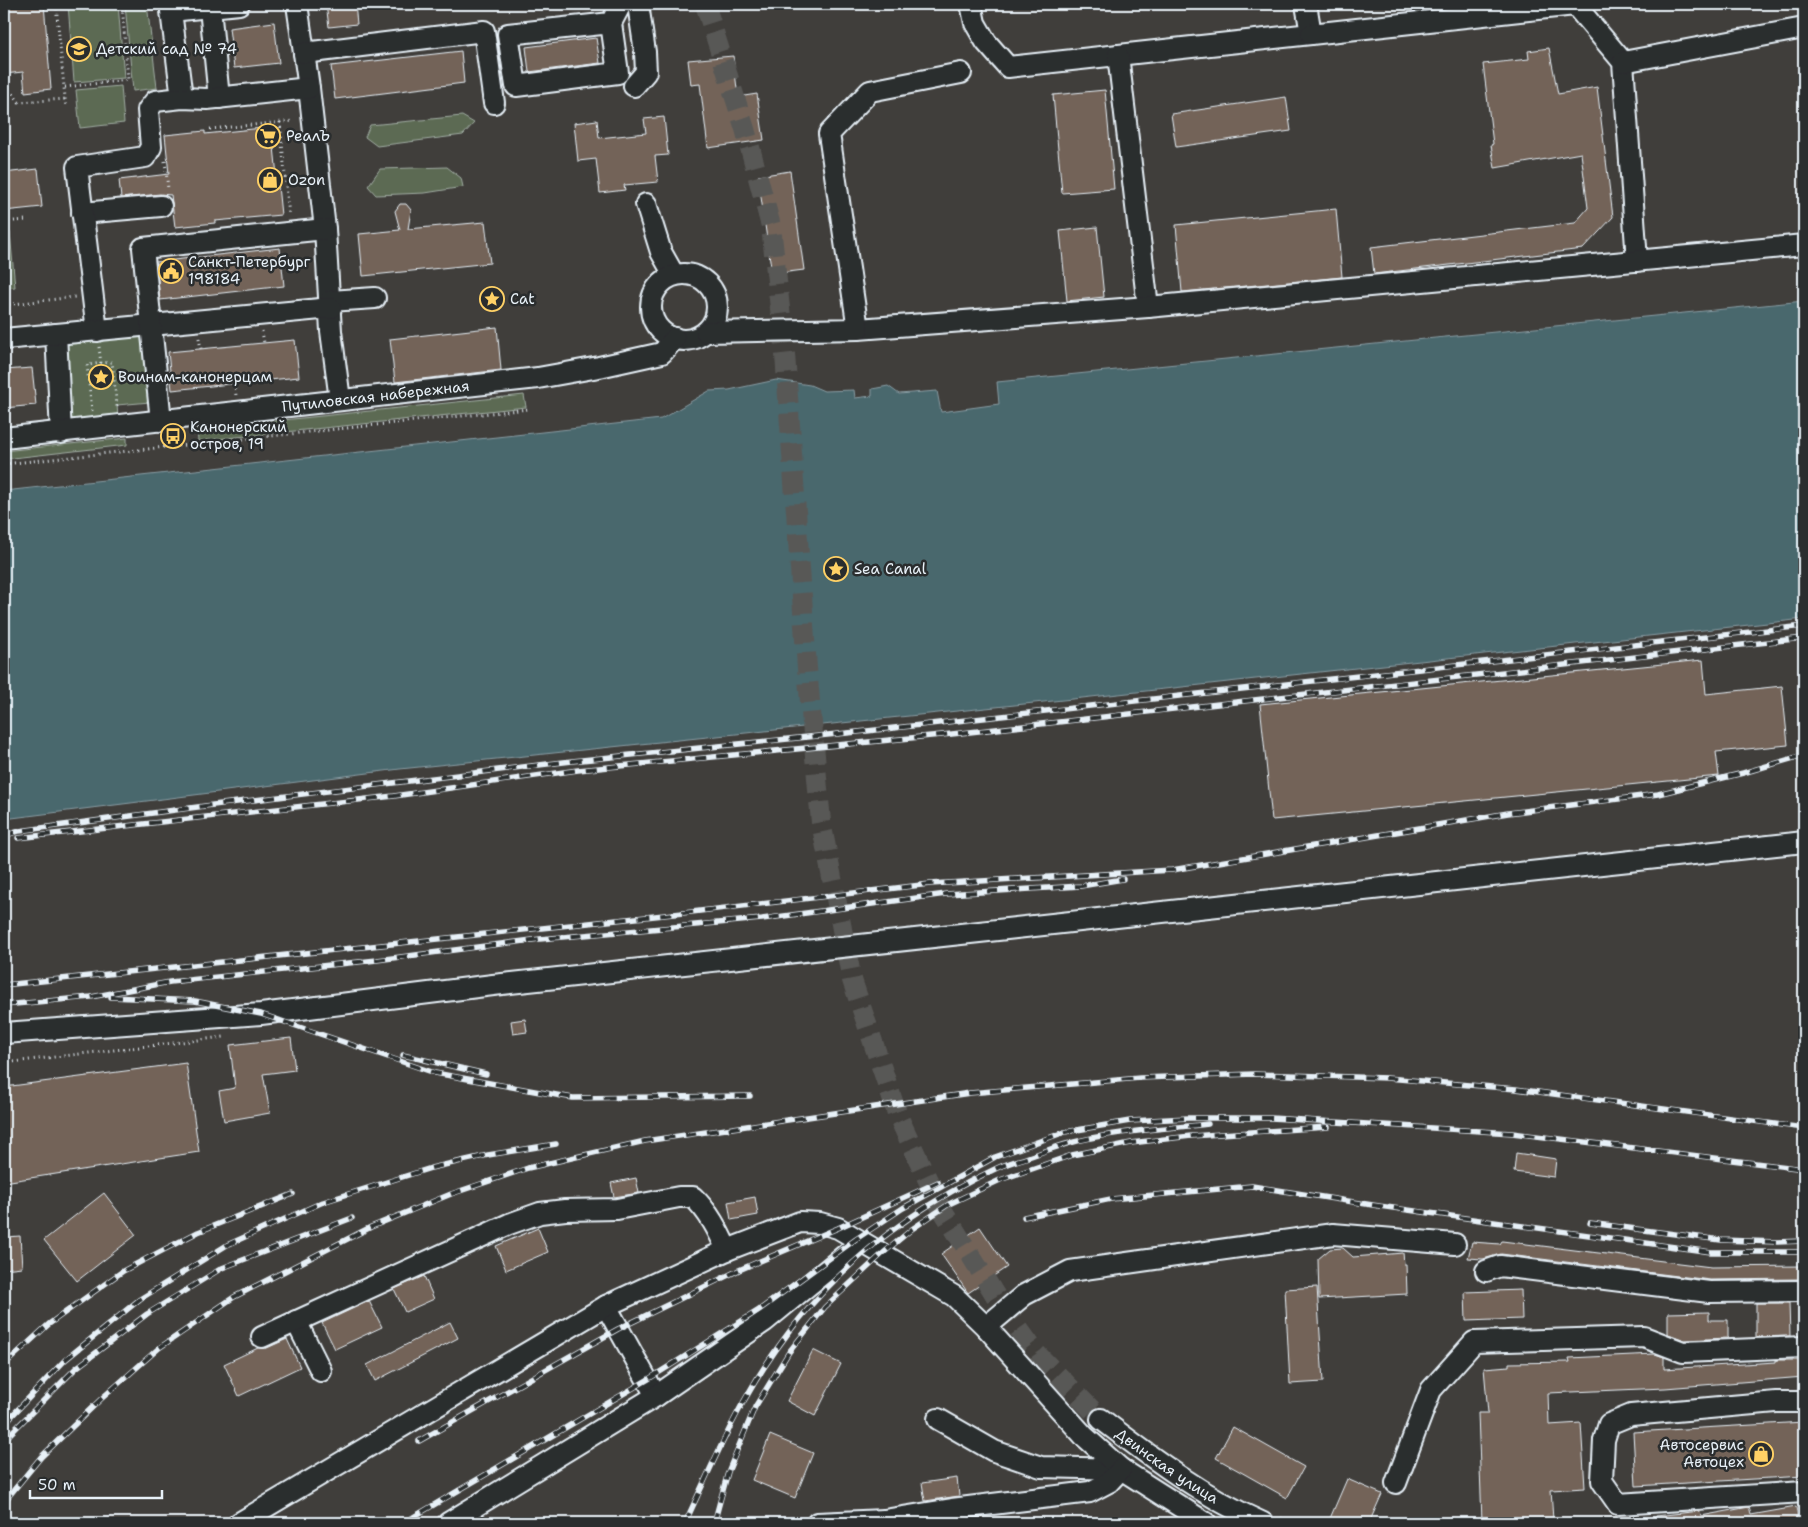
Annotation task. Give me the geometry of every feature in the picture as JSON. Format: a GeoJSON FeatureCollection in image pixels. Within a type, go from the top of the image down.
{"type":"FeatureCollection","features":[{"type":"Feature","properties":{"kind":"street"},"geometry":{"type":"LineString","coordinates":[[182,98],[171,11],[239,4]]}},
{"type":"Feature","properties":{"kind":"street"},"geometry":{"type":"LineString","coordinates":[[297,4],[309,88],[325,229],[332,331],[340,400]]}},
{"type":"Feature","properties":{"kind":"street"},"geometry":{"type":"LineString","coordinates":[[612,23],[508,34],[516,86],[618,73],[612,23],[621,4]]}},
{"type":"Feature","properties":{"kind":"street"},"geometry":{"type":"LineString","coordinates":[[634,86],[646,72],[638,4]]}},
{"type":"Feature","properties":{"kind":"street"},"geometry":{"type":"LineString","coordinates":[[971,4],[978,30],[1008,67],[1575,5],[1623,62],[1637,261]]}},
{"type":"Feature","properties":{"kind":"street"},"geometry":{"type":"LineString","coordinates":[[1306,4],[1311,34]]}},
{"type":"Feature","properties":{"kind":"street"},"geometry":{"type":"LineString","coordinates":[[210,8],[219,98]]}},
{"type":"Feature","properties":{"kind":"street"},"geometry":{"type":"LineString","coordinates":[[1623,62],[1804,28]]}},
{"type":"Feature","properties":{"kind":"street"},"geometry":{"type":"LineString","coordinates":[[304,53],[484,31],[494,103]]}},
{"type":"Feature","properties":{"kind":"street"},"geometry":{"type":"LineString","coordinates":[[1118,55],[1148,307]]}},
{"type":"Feature","properties":{"kind":"street"},"geometry":{"type":"LineString","coordinates":[[858,329],[829,134],[870,91],[961,73]]}},
{"type":"Feature","properties":{"kind":"street"},"geometry":{"type":"LineString","coordinates":[[97,330],[77,167],[146,157],[151,147],[148,110],[155,101],[182,98],[219,98],[309,88]]}},
{"type":"Feature","properties":{"kind":"street"},"geometry":{"type":"LineString","coordinates":[[646,204],[661,252],[674,275]]}},
{"type":"Feature","properties":{"kind":"street"},"geometry":{"type":"LineString","coordinates":[[82,213],[161,206]]}},
{"type":"Feature","properties":{"kind":"street"},"geometry":{"type":"LineString","coordinates":[[161,421],[143,248],[325,229]]}},
{"type":"Feature","properties":{"kind":"street"},"geometry":{"type":"LineString","coordinates":[[706,332],[858,329],[1148,307],[1804,245]]}},
{"type":"Feature","properties":{"kind":"street"},"geometry":{"type":"LineString","coordinates":[[687,273],[700,277],[710,285],[716,296],[718,309],[715,322],[706,332],[695,339],[682,340],[669,337],[659,329],[652,317],[651,304],[654,292],[662,281],[674,275],[687,273]]}},
{"type":"Feature","properties":{"kind":"street"},"geometry":{"type":"LineString","coordinates":[[4,339],[151,325],[331,305],[375,298]]}},
{"type":"Feature","properties":{"kind":"street"},"geometry":{"type":"LineString","coordinates":[[56,334],[61,433]]}},
{"type":"Feature","properties":{"kind":"street","name":"Путиловская набережная"},"geometry":{"type":"LineString","coordinates":[[4,438],[538,378],[662,353],[675,338]]}},
{"type":"Feature","properties":{"kind":"street"},"geometry":{"type":"LineString","coordinates":[[4,1033],[261,1014],[512,982],[1804,842]]}},
{"type":"Feature","properties":{"kind":"street"},"geometry":{"type":"LineString","coordinates":[[262,1337],[509,1224],[540,1213],[565,1210],[617,1209],[679,1197],[693,1197],[704,1206],[718,1228],[727,1250]]}},
{"type":"Feature","properties":{"kind":"street"},"geometry":{"type":"LineString","coordinates":[[239,1523],[606,1306],[727,1250],[800,1222],[820,1223],[838,1228],[954,1296],[986,1327],[1084,1436],[1121,1469],[1206,1523]]}},
{"type":"Feature","properties":{"kind":"street"},"geometry":{"type":"LineString","coordinates":[[986,1327],[1024,1295],[1070,1271],[1333,1234],[1455,1244]]}},
{"type":"Feature","properties":{"kind":"street"},"geometry":{"type":"LineString","coordinates":[[448,1523],[656,1396],[765,1321],[861,1242]]}},
{"type":"Feature","properties":{"kind":"street"},"geometry":{"type":"LineString","coordinates":[[1486,1271],[1500,1266],[1709,1292],[1804,1291]]}},
{"type":"Feature","properties":{"kind":"street"},"geometry":{"type":"LineString","coordinates":[[606,1306],[656,1396]]}},
{"type":"Feature","properties":{"kind":"street"},"geometry":{"type":"LineString","coordinates":[[296,1321],[321,1370]]}},
{"type":"Feature","properties":{"kind":"street"},"geometry":{"type":"LineString","coordinates":[[1396,1483],[1431,1390],[1474,1342],[1644,1337],[1683,1352],[1804,1347]]}},
{"type":"Feature","properties":{"kind":"street"},"geometry":{"type":"LineString","coordinates":[[1804,1402],[1776,1402],[1631,1415],[1609,1424],[1604,1440],[1602,1481],[1618,1504],[1804,1492]]}},
{"type":"Feature","properties":{"kind":"street"},"geometry":{"type":"LineString","coordinates":[[938,1419],[994,1452],[1041,1467],[1121,1469]]}},
{"type":"Feature","properties":{"kind":"street","name":"Двинская улица"},"geometry":{"type":"LineString","coordinates":[[1101,1419],[1150,1457],[1199,1488],[1263,1523]]}},
{"type":"Feature","properties":{"kind":"street"},"geometry":{"type":"LineString","coordinates":[[817,1523],[884,1520],[952,1509],[1090,1492],[1109,1482],[1121,1469]]}},
{"type":"Feature","properties":{"kind":"path"},"geometry":{"type":"LineString","coordinates":[[56,4],[66,108]]}},
{"type":"Feature","properties":{"kind":"path"},"geometry":{"type":"LineString","coordinates":[[64,87],[128,80],[122,4]]}},
{"type":"Feature","properties":{"kind":"path"},"geometry":{"type":"LineString","coordinates":[[4,90],[12,92],[19,102],[66,99]]}},
{"type":"Feature","properties":{"kind":"path"},"geometry":{"type":"LineString","coordinates":[[210,129],[294,121]]}},
{"type":"Feature","properties":{"kind":"path"},"geometry":{"type":"LineString","coordinates":[[280,122],[290,233]]}},
{"type":"Feature","properties":{"kind":"path"},"geometry":{"type":"LineString","coordinates":[[4,222],[26,220]]}},
{"type":"Feature","properties":{"kind":"path"},"geometry":{"type":"LineString","coordinates":[[4,305],[93,295]]}},
{"type":"Feature","properties":{"kind":"path"},"geometry":{"type":"LineString","coordinates":[[92,414],[87,365],[112,362],[117,412]]}},
{"type":"Feature","properties":{"kind":"path"},"geometry":{"type":"LineString","coordinates":[[89,383],[114,381]]}},
{"type":"Feature","properties":{"kind":"path"},"geometry":{"type":"LineString","coordinates":[[4,464],[529,409]]}},
{"type":"Feature","properties":{"kind":"green space"},"geometry":{"type":"Polygon","coordinates":[[[68,4],[118,4],[124,78],[74,82],[68,4]]]}},
{"type":"Feature","properties":{"kind":"green space"},"geometry":{"type":"Polygon","coordinates":[[[125,4],[147,4],[157,88],[133,91],[125,4]]]}},
{"type":"Feature","properties":{"kind":"green space"},"geometry":{"type":"Polygon","coordinates":[[[121,86],[124,123],[80,128],[76,90],[121,86]]]}},
{"type":"Feature","properties":{"kind":"green space"},"geometry":{"type":"Polygon","coordinates":[[[462,116],[474,123],[463,135],[377,146],[365,137],[370,125],[462,116]]]}},
{"type":"Feature","properties":{"kind":"green space"},"geometry":{"type":"Polygon","coordinates":[[[447,167],[461,178],[463,187],[425,193],[376,195],[368,186],[380,169],[447,167]]]}},
{"type":"Feature","properties":{"kind":"green space"},"geometry":{"type":"Polygon","coordinates":[[[4,232],[10,232],[15,287],[4,288],[4,232]]]}},
{"type":"Feature","properties":{"kind":"green space"},"geometry":{"type":"Polygon","coordinates":[[[141,334],[150,402],[117,405],[118,417],[69,422],[62,339],[141,334]]]}},
{"type":"Feature","properties":{"kind":"green space"},"geometry":{"type":"Polygon","coordinates":[[[524,395],[526,407],[198,441],[197,429],[524,395]]]}},
{"type":"Feature","properties":{"kind":"green space"},"geometry":{"type":"Polygon","coordinates":[[[127,438],[127,445],[4,459],[4,451],[127,438]]]}},
{"type":"Feature","properties":{"kind":"water","name":"Sea Canal"},"geometry":{"type":"Polygon","coordinates":[[[1804,301],[1804,619],[1082,698],[400,769],[4,819],[4,491],[661,419],[709,391],[729,390],[776,380],[810,385],[824,391],[854,390],[855,398],[872,396],[872,389],[888,386],[899,394],[937,391],[941,412],[999,404],[997,382],[1804,301]]]}},
{"type":"Feature","properties":{"kind":"building"},"geometry":{"type":"Polygon","coordinates":[[[4,4],[44,4],[51,89],[25,92],[23,72],[4,74],[4,4]]]}},
{"type":"Feature","properties":{"kind":"building"},"geometry":{"type":"Polygon","coordinates":[[[326,4],[355,4],[357,24],[329,27],[326,4]]]}},
{"type":"Feature","properties":{"kind":"building"},"geometry":{"type":"Polygon","coordinates":[[[274,22],[279,63],[234,68],[229,28],[274,22]]]}},
{"type":"Feature","properties":{"kind":"building"},"geometry":{"type":"Polygon","coordinates":[[[596,38],[600,63],[529,72],[526,47],[596,38]]]}},
{"type":"Feature","properties":{"kind":"building"},"geometry":{"type":"Polygon","coordinates":[[[1549,48],[1558,94],[1597,87],[1613,217],[1583,249],[1374,274],[1371,247],[1575,223],[1588,208],[1581,153],[1495,168],[1483,64],[1529,59],[1528,51],[1549,48]]]}},
{"type":"Feature","properties":{"kind":"building"},"geometry":{"type":"Polygon","coordinates":[[[461,51],[464,83],[335,99],[331,66],[461,51]]]}},
{"type":"Feature","properties":{"kind":"building"},"geometry":{"type":"Polygon","coordinates":[[[733,56],[738,97],[757,94],[764,140],[708,148],[700,84],[691,85],[688,60],[733,56]]]}},
{"type":"Feature","properties":{"kind":"building"},"geometry":{"type":"Polygon","coordinates":[[[1105,90],[1114,189],[1062,193],[1053,95],[1105,90]]]}},
{"type":"Feature","properties":{"kind":"building"},"geometry":{"type":"Polygon","coordinates":[[[1286,97],[1291,131],[1176,147],[1171,114],[1286,97]]]}},
{"type":"Feature","properties":{"kind":"building"},"geometry":{"type":"Polygon","coordinates":[[[664,117],[668,155],[655,156],[658,182],[624,185],[625,190],[600,193],[596,159],[578,161],[574,123],[597,120],[599,138],[646,133],[644,119],[664,117]]]}},
{"type":"Feature","properties":{"kind":"building"},"geometry":{"type":"Polygon","coordinates":[[[272,127],[281,215],[175,227],[171,195],[160,194],[121,198],[119,180],[169,174],[165,135],[205,131],[205,134],[272,127]]]}},
{"type":"Feature","properties":{"kind":"building"},"geometry":{"type":"Polygon","coordinates":[[[38,169],[42,207],[4,211],[4,173],[38,169]]]}},
{"type":"Feature","properties":{"kind":"building"},"geometry":{"type":"Polygon","coordinates":[[[790,171],[804,270],[772,274],[758,176],[790,171]]]}},
{"type":"Feature","properties":{"kind":"building"},"geometry":{"type":"Polygon","coordinates":[[[400,204],[406,204],[411,210],[408,229],[485,222],[490,263],[363,276],[359,234],[400,230],[395,211],[400,204]]]}},
{"type":"Feature","properties":{"kind":"building"},"geometry":{"type":"Polygon","coordinates":[[[1336,209],[1342,277],[1182,292],[1176,225],[1336,209]]]}},
{"type":"Feature","properties":{"kind":"building"},"geometry":{"type":"Polygon","coordinates":[[[1097,227],[1104,297],[1067,301],[1060,231],[1097,227]]]}},
{"type":"Feature","properties":{"kind":"building"},"geometry":{"type":"Polygon","coordinates":[[[280,248],[284,286],[160,300],[156,262],[280,248]]]}},
{"type":"Feature","properties":{"kind":"building"},"geometry":{"type":"Polygon","coordinates":[[[497,327],[501,370],[395,382],[390,339],[497,327]]]}},
{"type":"Feature","properties":{"kind":"building"},"geometry":{"type":"Polygon","coordinates":[[[295,340],[299,377],[172,390],[168,352],[295,340]]]}},
{"type":"Feature","properties":{"kind":"building"},"geometry":{"type":"Polygon","coordinates":[[[32,368],[36,405],[4,408],[4,370],[32,368]]]}},
{"type":"Feature","properties":{"kind":"building"},"geometry":{"type":"Polygon","coordinates":[[[1703,660],[1706,694],[1782,686],[1788,745],[1716,752],[1719,776],[1272,820],[1260,704],[1703,660]]]}},
{"type":"Feature","properties":{"kind":"building"},"geometry":{"type":"Polygon","coordinates":[[[525,1019],[527,1032],[513,1034],[511,1021],[525,1019]]]}},
{"type":"Feature","properties":{"kind":"building"},"geometry":{"type":"Polygon","coordinates":[[[291,1038],[295,1070],[263,1074],[270,1113],[224,1121],[219,1091],[235,1088],[230,1045],[291,1038]]]}},
{"type":"Feature","properties":{"kind":"building"},"geometry":{"type":"Polygon","coordinates":[[[186,1063],[199,1152],[4,1182],[4,1087],[186,1063]]]}},
{"type":"Feature","properties":{"kind":"building"},"geometry":{"type":"Polygon","coordinates":[[[1516,1153],[1556,1159],[1554,1177],[1514,1172],[1516,1153]]]}},
{"type":"Feature","properties":{"kind":"building"},"geometry":{"type":"Polygon","coordinates":[[[636,1178],[639,1193],[614,1197],[611,1183],[636,1178]]]}},
{"type":"Feature","properties":{"kind":"building"},"geometry":{"type":"Polygon","coordinates":[[[104,1193],[136,1235],[77,1281],[44,1240],[104,1193]]]}},
{"type":"Feature","properties":{"kind":"building"},"geometry":{"type":"Polygon","coordinates":[[[755,1197],[758,1215],[731,1220],[728,1202],[755,1197]]]}},
{"type":"Feature","properties":{"kind":"building"},"geometry":{"type":"Polygon","coordinates":[[[980,1227],[1007,1267],[968,1293],[941,1254],[980,1227]]]}},
{"type":"Feature","properties":{"kind":"building"},"geometry":{"type":"Polygon","coordinates":[[[538,1228],[548,1252],[506,1270],[496,1246],[538,1228]]]}},
{"type":"Feature","properties":{"kind":"building"},"geometry":{"type":"Polygon","coordinates":[[[20,1236],[22,1267],[4,1269],[4,1255],[7,1255],[6,1237],[20,1236]]]}},
{"type":"Feature","properties":{"kind":"building"},"geometry":{"type":"Polygon","coordinates":[[[1502,1241],[1711,1267],[1804,1266],[1804,1279],[1710,1280],[1501,1254],[1483,1259],[1468,1258],[1472,1242],[1500,1244],[1502,1241]]]}},
{"type":"Feature","properties":{"kind":"building"},"geometry":{"type":"Polygon","coordinates":[[[1343,1248],[1353,1257],[1403,1253],[1404,1264],[1406,1264],[1407,1294],[1319,1299],[1318,1259],[1330,1249],[1343,1248]]]}},
{"type":"Feature","properties":{"kind":"building"},"geometry":{"type":"Polygon","coordinates":[[[424,1276],[434,1299],[405,1312],[394,1289],[424,1276]]]}},
{"type":"Feature","properties":{"kind":"building"},"geometry":{"type":"Polygon","coordinates":[[[1317,1287],[1323,1382],[1290,1384],[1285,1289],[1317,1287]]]}},
{"type":"Feature","properties":{"kind":"building"},"geometry":{"type":"Polygon","coordinates":[[[1521,1290],[1522,1319],[1466,1321],[1465,1292],[1521,1290]]]}},
{"type":"Feature","properties":{"kind":"building"},"geometry":{"type":"Polygon","coordinates":[[[369,1301],[382,1327],[335,1349],[322,1323],[369,1301]]]}},
{"type":"Feature","properties":{"kind":"building"},"geometry":{"type":"Polygon","coordinates":[[[1756,1303],[1789,1303],[1790,1336],[1756,1337],[1756,1303]]]}},
{"type":"Feature","properties":{"kind":"building"},"geometry":{"type":"Polygon","coordinates":[[[1709,1312],[1709,1320],[1728,1320],[1728,1338],[1685,1340],[1668,1334],[1668,1313],[1709,1312]]]}},
{"type":"Feature","properties":{"kind":"building"},"geometry":{"type":"Polygon","coordinates":[[[450,1322],[458,1338],[375,1381],[367,1365],[450,1322]]]}},
{"type":"Feature","properties":{"kind":"building"},"geometry":{"type":"Polygon","coordinates":[[[287,1339],[300,1367],[239,1396],[224,1364],[258,1348],[267,1348],[287,1339]]]}},
{"type":"Feature","properties":{"kind":"building"},"geometry":{"type":"Polygon","coordinates":[[[813,1350],[841,1364],[815,1416],[787,1401],[813,1350]]]}},
{"type":"Feature","properties":{"kind":"building"},"geometry":{"type":"Polygon","coordinates":[[[1655,1354],[1664,1357],[1664,1369],[1776,1362],[1776,1360],[1804,1360],[1804,1377],[1665,1388],[1548,1393],[1549,1425],[1581,1423],[1585,1488],[1551,1490],[1553,1519],[1482,1522],[1478,1413],[1488,1413],[1484,1368],[1509,1366],[1509,1363],[1570,1362],[1569,1358],[1655,1354]]]}},
{"type":"Feature","properties":{"kind":"building"},"geometry":{"type":"Polygon","coordinates":[[[1804,1422],[1804,1476],[1636,1486],[1633,1432],[1804,1422]]]}},
{"type":"Feature","properties":{"kind":"building"},"geometry":{"type":"Polygon","coordinates":[[[1233,1427],[1304,1467],[1287,1498],[1216,1458],[1233,1427]]]}},
{"type":"Feature","properties":{"kind":"building"},"geometry":{"type":"Polygon","coordinates":[[[770,1435],[813,1453],[795,1498],[752,1480],[770,1435]]]}},
{"type":"Feature","properties":{"kind":"building"},"geometry":{"type":"Polygon","coordinates":[[[957,1478],[959,1496],[925,1501],[922,1483],[957,1478]]]}},
{"type":"Feature","properties":{"kind":"building"},"geometry":{"type":"Polygon","coordinates":[[[1347,1479],[1382,1494],[1369,1523],[1328,1523],[1347,1479]]]}},
{"type":"Feature","properties":{"kind":"building"},"geometry":{"type":"Polygon","coordinates":[[[1749,1507],[1751,1515],[1796,1507],[1799,1523],[1656,1523],[1656,1516],[1700,1511],[1701,1516],[1749,1507]]]}},
{"type":"Feature","properties":{"kind":"tunnel"},"geometry":{"type":"LineString","coordinates":[[705,4],[745,129],[771,226],[785,354],[807,668],[821,822],[852,980],[898,1116],[940,1206],[1000,1303],[1037,1354],[1101,1419]]}},
{"type":"Feature","properties":{"kind":"railway"},"geometry":{"type":"LineString","coordinates":[[4,836],[19,831],[205,806],[572,761],[867,731],[1804,626]]}},
{"type":"Feature","properties":{"kind":"railway"},"geometry":{"type":"LineString","coordinates":[[18,838],[394,796],[578,770],[952,734],[1804,638]]}},
{"type":"Feature","properties":{"kind":"railway"},"geometry":{"type":"LineString","coordinates":[[4,985],[683,913],[930,884],[1172,870],[1508,813],[1658,794],[1743,773],[1804,755]]}},
{"type":"Feature","properties":{"kind":"railway"},"geometry":{"type":"LineString","coordinates":[[4,1005],[91,997],[170,982],[377,960],[540,939],[762,919],[946,894],[1081,886],[1123,879]]}},
{"type":"Feature","properties":{"kind":"railway"},"geometry":{"type":"LineString","coordinates":[[111,997],[195,1001],[261,1014],[435,1073],[573,1098],[750,1096]]}},
{"type":"Feature","properties":{"kind":"railway"},"geometry":{"type":"LineString","coordinates":[[403,1055],[486,1074]]}},
{"type":"Feature","properties":{"kind":"railway"},"geometry":{"type":"LineString","coordinates":[[4,1502],[41,1457],[101,1399],[159,1348],[234,1297],[371,1227],[451,1194],[528,1168],[645,1141],[970,1093],[1140,1078],[1254,1074],[1387,1078],[1516,1089],[1804,1128]]}},
{"type":"Feature","properties":{"kind":"railway"},"geometry":{"type":"LineString","coordinates":[[403,1523],[647,1380],[759,1310],[856,1239],[903,1208],[995,1157],[1065,1132],[1130,1121],[1188,1118],[1271,1118],[1512,1133],[1804,1169]]}},
{"type":"Feature","properties":{"kind":"railway"},"geometry":{"type":"LineString","coordinates":[[685,1523],[728,1431],[767,1363],[820,1295],[883,1237],[918,1212],[956,1189],[1009,1163],[1087,1139],[1138,1131],[1208,1124]]}},
{"type":"Feature","properties":{"kind":"railway"},"geometry":{"type":"LineString","coordinates":[[714,1523],[728,1472],[755,1407],[789,1352],[825,1307],[881,1255],[912,1229],[949,1204],[1000,1180],[1072,1155],[1131,1143],[1191,1136],[1328,1127]]}},
{"type":"Feature","properties":{"kind":"railway"},"geometry":{"type":"LineString","coordinates":[[4,1424],[65,1360],[140,1299],[227,1245],[323,1202],[431,1168],[488,1155],[556,1144]]}},
{"type":"Feature","properties":{"kind":"railway"},"geometry":{"type":"LineString","coordinates":[[419,1441],[618,1329],[739,1270],[838,1228],[938,1182]]}},
{"type":"Feature","properties":{"kind":"railway"},"geometry":{"type":"LineString","coordinates":[[1024,1217],[1111,1199],[1252,1186],[1379,1206],[1711,1252],[1804,1252]]}},
{"type":"Feature","properties":{"kind":"railway"},"geometry":{"type":"LineString","coordinates":[[4,1365],[49,1324],[123,1271],[198,1232],[293,1194]]}},
{"type":"Feature","properties":{"kind":"railway"},"geometry":{"type":"LineString","coordinates":[[4,1443],[10,1434],[76,1368],[147,1314],[222,1268],[352,1218]]}},
{"type":"Feature","properties":{"kind":"railway"},"geometry":{"type":"LineString","coordinates":[[1590,1223],[1721,1240],[1804,1241]]}},
{"type":"Feature","properties":{"kind":"place","name":"Детский сад № 74"},"geometry":{"type":"Point","coordinates":[79,49]}},
{"type":"Feature","properties":{"kind":"place","name":"РеалЪ"},"geometry":{"type":"Point","coordinates":[268,136]}},
{"type":"Feature","properties":{"kind":"place","name":"Ozon"},"geometry":{"type":"Point","coordinates":[270,180]}},
{"type":"Feature","properties":{"kind":"place","name":"Санкт-Петербург 198184"},"geometry":{"type":"Point","coordinates":[171,271]}},
{"type":"Feature","properties":{"kind":"place","name":"Cat"},"geometry":{"type":"Point","coordinates":[492,299]}},
{"type":"Feature","properties":{"kind":"place","name":"Воинам-канонерцам"},"geometry":{"type":"Point","coordinates":[101,377]}},
{"type":"Feature","properties":{"kind":"place","name":"Канонерский остров, 19"},"geometry":{"type":"Point","coordinates":[173,436]}},
{"type":"Feature","properties":{"kind":"place","name":"Sea Canal"},"geometry":{"type":"Point","coordinates":[836,569]}},
{"type":"Feature","properties":{"kind":"place","name":"Автосервис Автоцех"},"geometry":{"type":"Point","coordinates":[1761,1454]}}]}
